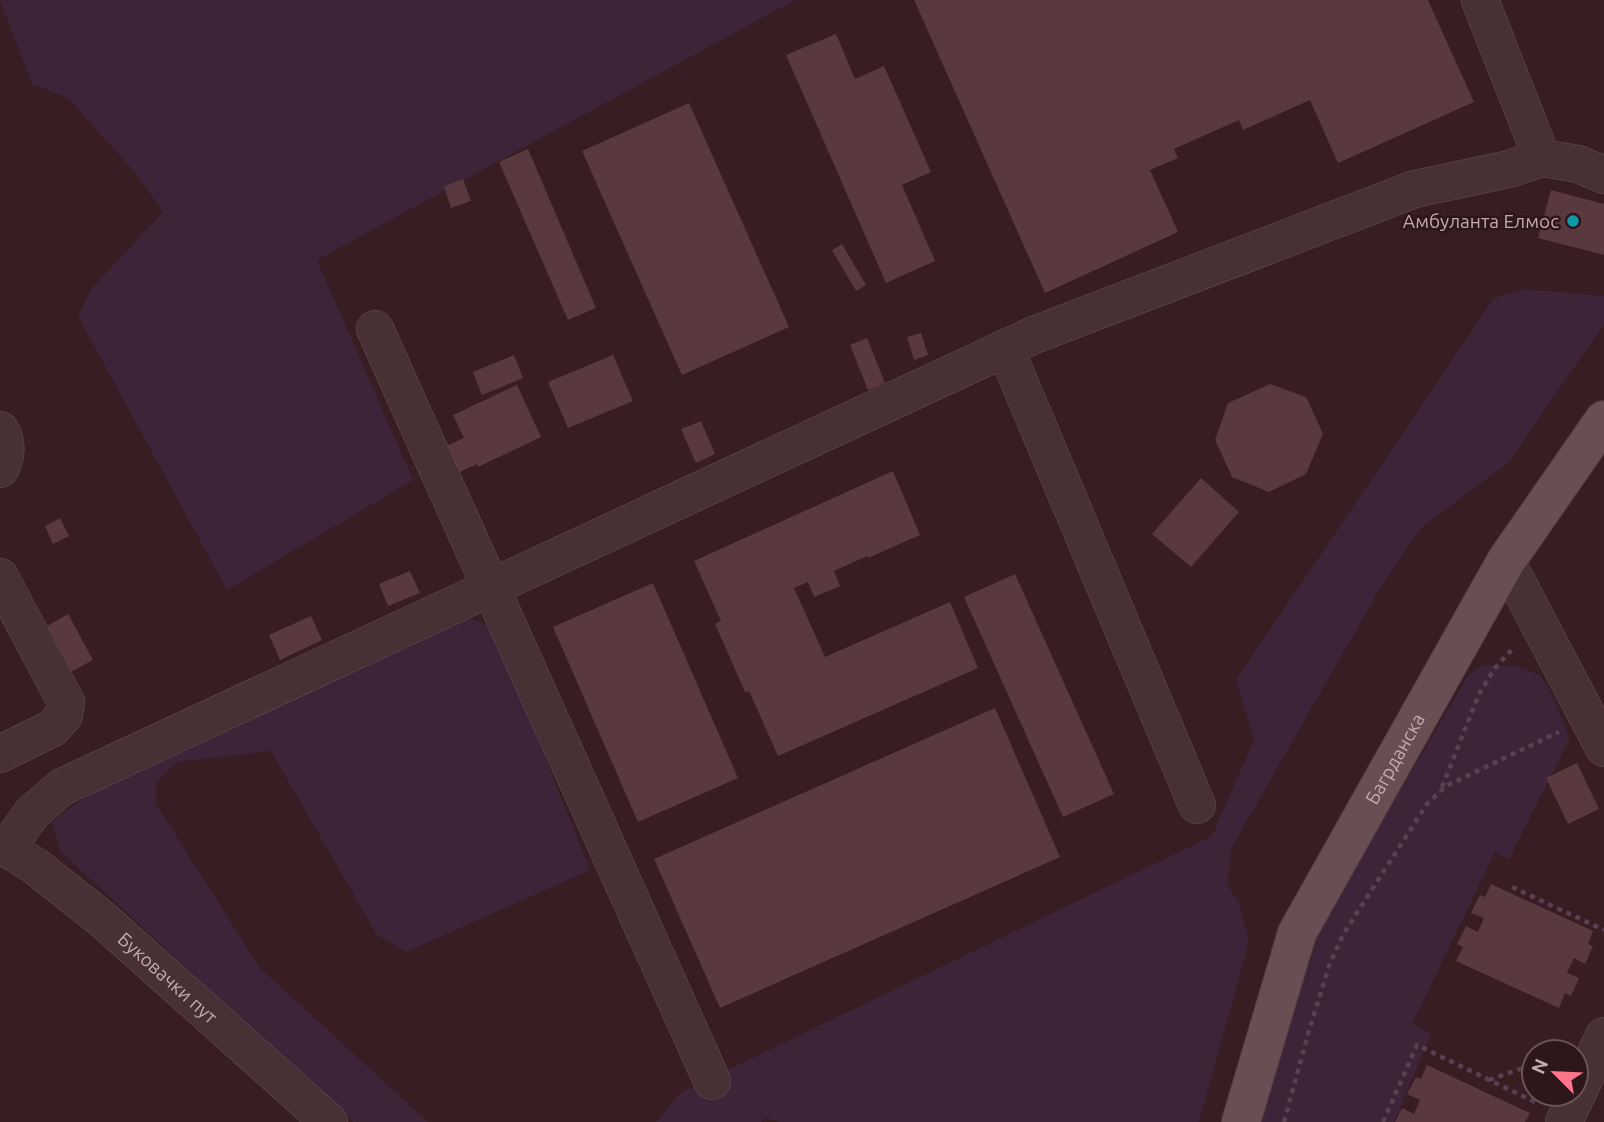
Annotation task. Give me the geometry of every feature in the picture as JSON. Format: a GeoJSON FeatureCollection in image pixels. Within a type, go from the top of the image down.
{"type":"FeatureCollection","features":[{"type":"Feature","properties":{"kind":"main road","name":"Багрданска"},"geometry":{"type":"LineString","coordinates":[[1241,1122],[1297,933],[1506,561],[1604,420]]}},
{"type":"Feature","properties":{"kind":"street"},"geometry":{"type":"LineString","coordinates":[[1480,0],[1542,158]]}},
{"type":"Feature","properties":{"kind":"street"},"geometry":{"type":"LineString","coordinates":[[3,846],[32,813],[62,787],[1034,335],[1415,189],[1509,169],[1542,158],[1578,164],[1604,175]]}},
{"type":"Feature","properties":{"kind":"street"},"geometry":{"type":"LineString","coordinates":[[375,329],[712,1081]]}},
{"type":"Feature","properties":{"kind":"street"},"geometry":{"type":"LineString","coordinates":[[1005,348],[1197,805]]}},
{"type":"Feature","properties":{"kind":"street"},"geometry":{"type":"LineString","coordinates":[[0,430],[5,439],[5,458],[0,468]]}},
{"type":"Feature","properties":{"kind":"street"},"geometry":{"type":"LineString","coordinates":[[1506,561],[1596,733]]}},
{"type":"Feature","properties":{"kind":"street"},"geometry":{"type":"LineString","coordinates":[[0,577],[66,702],[64,715],[53,728],[0,754]]}},
{"type":"Feature","properties":{"kind":"street","name":"Буковачки пут"},"geometry":{"type":"LineString","coordinates":[[3,846],[35,866],[102,919],[329,1122]]}},
{"type":"Feature","properties":{"kind":"street"},"geometry":{"type":"LineString","coordinates":[[1565,1120],[1604,1036]]}},
{"type":"Feature","properties":{"kind":"path"},"geometry":{"type":"LineString","coordinates":[[1441,791],[1479,695],[1495,668],[1537,621]]}},
{"type":"Feature","properties":{"kind":"path"},"geometry":{"type":"LineString","coordinates":[[1284,1122],[1330,963],[1344,933],[1427,804],[1446,786],[1596,733]]}},
{"type":"Feature","properties":{"kind":"path"},"geometry":{"type":"LineString","coordinates":[[1512,887],[1604,930]]}},
{"type":"Feature","properties":{"kind":"path"},"geometry":{"type":"LineString","coordinates":[[1383,1122],[1418,1045],[1565,1120]]}},
{"type":"Feature","properties":{"kind":"path"},"geometry":{"type":"LineString","coordinates":[[1489,1080],[1520,1069]]}},
{"type":"Feature","properties":{"kind":"shaded area"},"geometry":{"type":"Polygon","coordinates":[[[0,0],[795,0],[317,260],[413,480],[227,590],[78,316],[92,288],[163,212],[138,176],[68,98],[32,84],[0,0]]]}},
{"type":"Feature","properties":{"kind":"shaded area"},"geometry":{"type":"Polygon","coordinates":[[[1523,289],[1604,296],[1604,324],[1508,463],[1421,528],[1382,585],[1232,847],[1227,884],[1239,903],[1249,942],[1199,1122],[779,1122],[767,1118],[761,1122],[656,1122],[680,1093],[1212,836],[1254,740],[1236,680],[1494,298],[1523,289]]]}},
{"type":"Feature","properties":{"kind":"shaded area"},"geometry":{"type":"Polygon","coordinates":[[[464,616],[494,628],[590,870],[406,952],[377,935],[271,751],[177,762],[156,783],[156,804],[260,968],[428,1122],[353,1122],[61,852],[52,822],[73,805],[145,763],[464,616]]]}},
{"type":"Feature","properties":{"kind":"shaded area"},"geometry":{"type":"Polygon","coordinates":[[[1482,665],[1516,666],[1540,675],[1549,689],[1570,738],[1509,859],[1495,852],[1412,1024],[1431,1034],[1394,1122],[1257,1122],[1310,946],[1469,674],[1482,665]]]}},
{"type":"Feature","properties":{"kind":"building"},"geometry":{"type":"Polygon","coordinates":[[[914,0],[1428,0],[1474,102],[1338,163],[1310,100],[1243,130],[1239,120],[1174,149],[1178,158],[1150,170],[1178,232],[1045,293],[914,0]]]}},
{"type":"Feature","properties":{"kind":"building"},"geometry":{"type":"Polygon","coordinates":[[[836,34],[855,79],[884,66],[931,172],[902,185],[935,261],[886,283],[786,55],[836,34]]]}},
{"type":"Feature","properties":{"kind":"building"},"geometry":{"type":"Polygon","coordinates":[[[689,103],[789,327],[682,375],[582,151],[689,103]]]}},
{"type":"Feature","properties":{"kind":"building"},"geometry":{"type":"Polygon","coordinates":[[[528,149],[596,308],[568,320],[499,162],[528,149]]]}},
{"type":"Feature","properties":{"kind":"building"},"geometry":{"type":"Polygon","coordinates":[[[463,179],[471,201],[451,208],[444,186],[463,179]]]}},
{"type":"Feature","properties":{"kind":"building","name":"Амбуланта Елмос"},"geometry":{"type":"Polygon","coordinates":[[[1551,190],[1604,204],[1604,255],[1538,238],[1551,190]]]}},
{"type":"Feature","properties":{"kind":"building"},"geometry":{"type":"Polygon","coordinates":[[[842,244],[866,285],[856,291],[832,250],[842,244]]]}},
{"type":"Feature","properties":{"kind":"building"},"geometry":{"type":"Polygon","coordinates":[[[921,333],[928,355],[914,360],[907,337],[921,333]]]}},
{"type":"Feature","properties":{"kind":"building"},"geometry":{"type":"Polygon","coordinates":[[[867,338],[885,383],[868,390],[850,345],[867,338]]]}},
{"type":"Feature","properties":{"kind":"building"},"geometry":{"type":"Polygon","coordinates":[[[514,355],[523,378],[482,395],[473,372],[514,355]]]}},
{"type":"Feature","properties":{"kind":"building"},"geometry":{"type":"Polygon","coordinates":[[[613,355],[633,401],[568,428],[548,382],[613,355]]]}},
{"type":"Feature","properties":{"kind":"building"},"geometry":{"type":"Polygon","coordinates":[[[1270,384],[1306,397],[1323,434],[1306,474],[1269,492],[1232,477],[1215,440],[1228,403],[1270,384]]]}},
{"type":"Feature","properties":{"kind":"building"},"geometry":{"type":"Polygon","coordinates":[[[517,385],[541,437],[478,467],[477,464],[447,478],[435,451],[464,438],[453,415],[517,385]]]}},
{"type":"Feature","properties":{"kind":"building"},"geometry":{"type":"Polygon","coordinates":[[[701,421],[715,454],[696,463],[681,429],[701,421]]]}},
{"type":"Feature","properties":{"kind":"building"},"geometry":{"type":"Polygon","coordinates":[[[893,471],[920,535],[834,571],[840,586],[814,597],[808,582],[794,588],[825,657],[950,602],[978,668],[778,756],[749,691],[745,692],[715,624],[721,621],[694,561],[893,471]]]}},
{"type":"Feature","properties":{"kind":"building"},"geometry":{"type":"Polygon","coordinates":[[[1201,478],[1239,512],[1191,567],[1152,534],[1201,478]]]}},
{"type":"Feature","properties":{"kind":"building"},"geometry":{"type":"Polygon","coordinates":[[[60,518],[69,536],[53,544],[45,526],[60,518]]]}},
{"type":"Feature","properties":{"kind":"building"},"geometry":{"type":"Polygon","coordinates":[[[410,571],[420,593],[388,606],[379,584],[410,571]]]}},
{"type":"Feature","properties":{"kind":"building"},"geometry":{"type":"Polygon","coordinates":[[[1015,574],[1114,794],[1063,817],[964,597],[1015,574]]]}},
{"type":"Feature","properties":{"kind":"building"},"geometry":{"type":"Polygon","coordinates":[[[653,583],[738,778],[638,822],[553,627],[653,583]]]}},
{"type":"Feature","properties":{"kind":"building"},"geometry":{"type":"Polygon","coordinates":[[[68,614],[93,660],[67,674],[42,629],[68,614]]]}},
{"type":"Feature","properties":{"kind":"building"},"geometry":{"type":"Polygon","coordinates":[[[311,616],[322,640],[280,660],[269,635],[311,616]]]}},
{"type":"Feature","properties":{"kind":"building"},"geometry":{"type":"Polygon","coordinates":[[[995,708],[1060,857],[720,1008],[654,859],[995,708]]]}},
{"type":"Feature","properties":{"kind":"building"},"geometry":{"type":"Polygon","coordinates":[[[1577,763],[1599,809],[1568,824],[1546,778],[1577,763]]]}},
{"type":"Feature","properties":{"kind":"building"},"geometry":{"type":"Polygon","coordinates":[[[1491,884],[1593,931],[1588,944],[1593,946],[1585,964],[1574,958],[1567,973],[1579,978],[1571,996],[1565,993],[1559,1008],[1456,961],[1463,947],[1457,944],[1466,926],[1478,932],[1484,918],[1471,913],[1480,895],[1485,897],[1491,884]]]}},
{"type":"Feature","properties":{"kind":"building"},"geometry":{"type":"Polygon","coordinates":[[[1427,1065],[1530,1113],[1525,1122],[1395,1122],[1402,1108],[1414,1114],[1420,1100],[1407,1094],[1416,1077],[1421,1079],[1427,1065]]]}},
{"type":"Feature","properties":{"kind":"place","name":"Амбуланта Елмос"},"geometry":{"type":"Point","coordinates":[1573,221]}}]}
